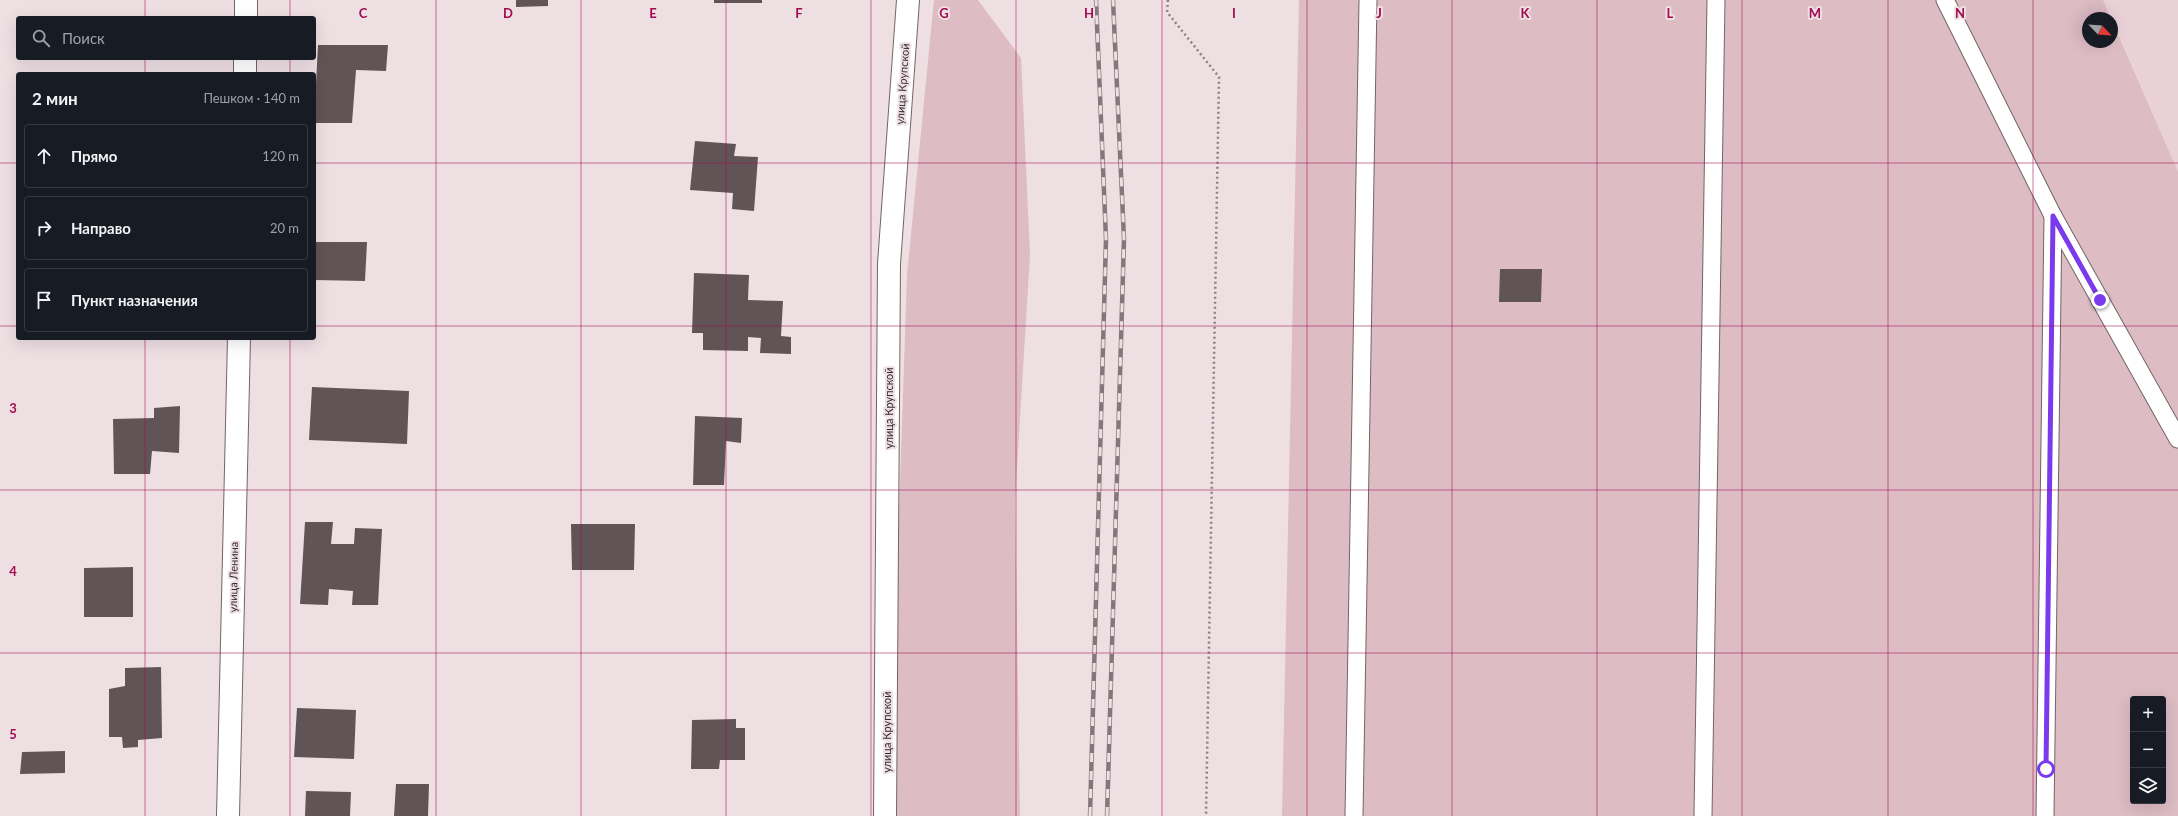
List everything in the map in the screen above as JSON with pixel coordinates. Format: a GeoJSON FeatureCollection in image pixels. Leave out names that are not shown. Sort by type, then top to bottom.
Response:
{"type":"FeatureCollection","features":[{"type":"Feature","properties":{"kind":"street"},"geometry":{"type":"LineString","coordinates":[[246,0],[246,16]]}},
{"type":"Feature","properties":{"kind":"street","name":"улица Крупской"},"geometry":{"type":"LineString","coordinates":[[885,816],[889,264],[908,0]]}},
{"type":"Feature","properties":{"kind":"street"},"geometry":{"type":"LineString","coordinates":[[244,72],[245,60]]}},
{"type":"Feature","properties":{"kind":"street","name":"улица Ленина"},"geometry":{"type":"LineString","coordinates":[[228,816],[238,340]]}},
{"type":"Feature","properties":{"kind":"lane"},"geometry":{"type":"LineString","coordinates":[[1354,816],[1368,0]]}},
{"type":"Feature","properties":{"kind":"lane"},"geometry":{"type":"LineString","coordinates":[[1703,816],[1716,0]]}},
{"type":"Feature","properties":{"kind":"lane"},"geometry":{"type":"LineString","coordinates":[[1945,0],[2053,216],[2178,438]]}},
{"type":"Feature","properties":{"kind":"lane"},"geometry":{"type":"LineString","coordinates":[[2045,816],[2053,216]]}},
{"type":"Feature","properties":{"kind":"path"},"geometry":{"type":"LineString","coordinates":[[1168,0],[1167,12],[1219,77],[1206,816]]}},
{"type":"Feature","properties":{"kind":"shaded area"},"geometry":{"type":"Polygon","coordinates":[[[934,0],[978,0],[1021,58],[1030,255],[1015,500],[1020,816],[889,816],[907,275],[934,0]]]}},
{"type":"Feature","properties":{"kind":"shaded area"},"geometry":{"type":"Polygon","coordinates":[[[1299,0],[2103,0],[2108,12],[2082,12],[2082,48],[2118,48],[2118,34],[2178,172],[2178,816],[1282,816],[1299,0]]]}},
{"type":"Feature","properties":{"kind":"shaded area"},"geometry":{"type":"Polygon","coordinates":[[[2103,0],[2178,0],[2178,172],[2118,32],[2118,12],[2109,12],[2103,0]]]}},
{"type":"Feature","properties":{"kind":"building"},"geometry":{"type":"Polygon","coordinates":[[[516,0],[548,0],[548,6],[516,7],[516,0]]]}},
{"type":"Feature","properties":{"kind":"building"},"geometry":{"type":"Polygon","coordinates":[[[714,0],[762,0],[762,3],[714,3],[714,0]]]}},
{"type":"Feature","properties":{"kind":"building"},"geometry":{"type":"Polygon","coordinates":[[[318,45],[388,45],[386,71],[356,70],[352,123],[316,123],[318,45]]]}},
{"type":"Feature","properties":{"kind":"building"},"geometry":{"type":"Polygon","coordinates":[[[695,141],[736,144],[734,156],[758,157],[754,211],[732,209],[733,193],[690,190],[695,141]]]}},
{"type":"Feature","properties":{"kind":"building"},"geometry":{"type":"Polygon","coordinates":[[[316,242],[367,242],[365,281],[316,280],[316,242]]]}},
{"type":"Feature","properties":{"kind":"building"},"geometry":{"type":"Polygon","coordinates":[[[1500,269],[1542,269],[1541,302],[1499,302],[1500,269]]]}},
{"type":"Feature","properties":{"kind":"building"},"geometry":{"type":"Polygon","coordinates":[[[694,273],[749,275],[748,300],[783,301],[781,336],[791,337],[791,354],[760,353],[761,338],[748,337],[748,351],[703,350],[703,333],[692,333],[694,273]]]}},
{"type":"Feature","properties":{"kind":"building"},"geometry":{"type":"Polygon","coordinates":[[[312,387],[409,391],[407,444],[309,440],[312,387]]]}},
{"type":"Feature","properties":{"kind":"building"},"geometry":{"type":"Polygon","coordinates":[[[180,406],[179,453],[152,451],[150,474],[114,474],[113,419],[154,418],[154,408],[180,406]]]}},
{"type":"Feature","properties":{"kind":"building"},"geometry":{"type":"Polygon","coordinates":[[[695,416],[742,418],[741,443],[726,441],[724,485],[693,485],[695,416]]]}},
{"type":"Feature","properties":{"kind":"building"},"geometry":{"type":"Polygon","coordinates":[[[305,522],[333,522],[331,544],[354,544],[355,528],[382,529],[378,605],[352,605],[353,591],[329,589],[328,605],[300,604],[305,522]]]}},
{"type":"Feature","properties":{"kind":"building"},"geometry":{"type":"Polygon","coordinates":[[[571,524],[635,524],[634,570],[572,570],[571,524]]]}},
{"type":"Feature","properties":{"kind":"building"},"geometry":{"type":"Polygon","coordinates":[[[133,567],[133,617],[84,617],[84,568],[133,567]]]}},
{"type":"Feature","properties":{"kind":"building"},"geometry":{"type":"Polygon","coordinates":[[[161,667],[162,738],[138,740],[138,747],[123,748],[122,737],[109,737],[109,689],[125,686],[125,668],[161,667]]]}},
{"type":"Feature","properties":{"kind":"building"},"geometry":{"type":"Polygon","coordinates":[[[297,708],[356,710],[354,759],[294,757],[297,708]]]}},
{"type":"Feature","properties":{"kind":"building"},"geometry":{"type":"Polygon","coordinates":[[[736,719],[736,728],[745,728],[745,760],[720,760],[719,769],[691,769],[692,720],[736,719]]]}},
{"type":"Feature","properties":{"kind":"building"},"geometry":{"type":"Polygon","coordinates":[[[65,751],[65,773],[20,774],[22,752],[65,751]]]}},
{"type":"Feature","properties":{"kind":"building"},"geometry":{"type":"Polygon","coordinates":[[[396,784],[429,784],[428,816],[394,816],[396,784]]]}},
{"type":"Feature","properties":{"kind":"building"},"geometry":{"type":"Polygon","coordinates":[[[306,791],[351,792],[350,816],[305,816],[306,791]]]}},
{"type":"Feature","properties":{"kind":"railway"},"geometry":{"type":"LineString","coordinates":[[1090,816],[1106,239],[1096,0]]}},
{"type":"Feature","properties":{"kind":"railway"},"geometry":{"type":"LineString","coordinates":[[1107,816],[1124,239],[1113,0]]}},
{"type":"Feature","properties":{"kind":"route"},"geometry":{"type":"LineString","coordinates":[[2046,769],[2053,216],[2100,300]]}}]}
